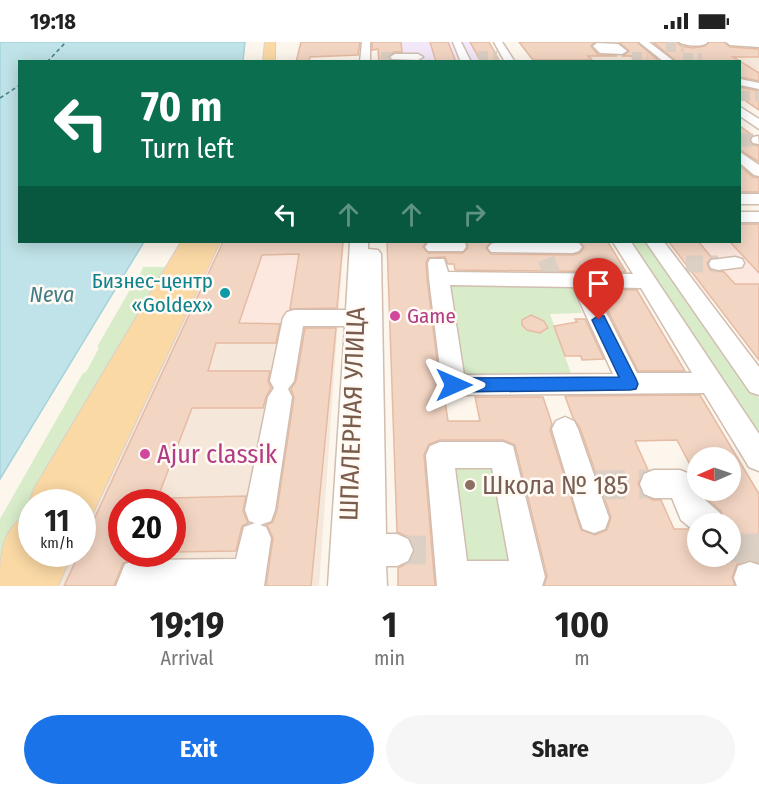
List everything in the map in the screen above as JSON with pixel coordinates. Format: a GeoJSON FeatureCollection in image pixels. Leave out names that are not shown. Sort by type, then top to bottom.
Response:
{"type":"FeatureCollection","features":[{"type":"Feature","properties":{"kind":"main road"},"geometry":{"type":"LineString","coordinates":[[269,60],[270,42]]}},
{"type":"Feature","properties":{"kind":"main road"},"geometry":{"type":"LineString","coordinates":[[279,42],[279,60]]}},
{"type":"Feature","properties":{"kind":"main road"},"geometry":{"type":"LineString","coordinates":[[54,489],[189,243]]}},
{"type":"Feature","properties":{"kind":"main road"},"geometry":{"type":"LineString","coordinates":[[86,489],[208,243]]}},
{"type":"Feature","properties":{"kind":"main road"},"geometry":{"type":"LineString","coordinates":[[1,586],[18,556]]}},
{"type":"Feature","properties":{"kind":"main road"},"geometry":{"type":"LineString","coordinates":[[37,586],[46,567]]}},
{"type":"Feature","properties":{"kind":"street"},"geometry":{"type":"LineString","coordinates":[[366,42],[370,59]]}},
{"type":"Feature","properties":{"kind":"street"},"geometry":{"type":"LineString","coordinates":[[370,59],[373,42]]}},
{"type":"Feature","properties":{"kind":"street"},"geometry":{"type":"LineString","coordinates":[[457,42],[465,59],[478,56]]}},
{"type":"Feature","properties":{"kind":"street"},"geometry":{"type":"LineString","coordinates":[[498,42],[504,58]]}},
{"type":"Feature","properties":{"kind":"street"},"geometry":{"type":"LineString","coordinates":[[683,42],[703,43]]}},
{"type":"Feature","properties":{"kind":"street"},"geometry":{"type":"LineString","coordinates":[[730,42],[759,44]]}},
{"type":"Feature","properties":{"kind":"street"},"geometry":{"type":"LineString","coordinates":[[644,48],[669,56]]}},
{"type":"Feature","properties":{"kind":"street"},"geometry":{"type":"LineString","coordinates":[[395,57],[418,56]]}},
{"type":"Feature","properties":{"kind":"street"},"geometry":{"type":"LineString","coordinates":[[351,58],[370,59]]}},
{"type":"Feature","properties":{"kind":"street"},"geometry":{"type":"LineString","coordinates":[[741,82],[759,86]]}},
{"type":"Feature","properties":{"kind":"street"},"geometry":{"type":"LineString","coordinates":[[746,117],[759,133]]}},
{"type":"Feature","properties":{"kind":"street"},"geometry":{"type":"LineString","coordinates":[[741,157],[757,169]]}},
{"type":"Feature","properties":{"kind":"street"},"geometry":{"type":"LineString","coordinates":[[741,199],[759,199]]}},
{"type":"Feature","properties":{"kind":"street"},"geometry":{"type":"LineString","coordinates":[[741,217],[759,217]]}},
{"type":"Feature","properties":{"kind":"street","name":"ШПАЛЕРНАЯ УЛИЦА"},"geometry":{"type":"LineString","coordinates":[[345,586],[372,324],[359,243]]}},
{"type":"Feature","properties":{"kind":"street","name":"ШПАЛЕРНАЯ УЛИЦА"},"geometry":{"type":"LineString","coordinates":[[370,586],[384,550],[372,324],[372,243]]}},
{"type":"Feature","properties":{"kind":"street"},"geometry":{"type":"LineString","coordinates":[[437,263],[457,247],[456,243]]}},
{"type":"Feature","properties":{"kind":"street"},"geometry":{"type":"LineString","coordinates":[[623,243],[711,383],[755,445]]}},
{"type":"Feature","properties":{"kind":"street"},"geometry":{"type":"LineString","coordinates":[[656,243],[679,264],[755,373]]}},
{"type":"Feature","properties":{"kind":"street"},"geometry":{"type":"LineString","coordinates":[[497,248],[548,259],[580,281],[630,384]]}},
{"type":"Feature","properties":{"kind":"street"},"geometry":{"type":"LineString","coordinates":[[437,263],[548,259],[573,248]]}},
{"type":"Feature","properties":{"kind":"street"},"geometry":{"type":"LineString","coordinates":[[437,263],[454,385],[711,383]]}},
{"type":"Feature","properties":{"kind":"street"},"geometry":{"type":"LineString","coordinates":[[580,281],[647,281]]}},
{"type":"Feature","properties":{"kind":"street"},"geometry":{"type":"LineString","coordinates":[[134,586],[137,576],[248,581],[294,318],[372,324]]}},
{"type":"Feature","properties":{"kind":"street"},"geometry":{"type":"LineString","coordinates":[[565,429],[590,485],[594,518]]}},
{"type":"Feature","properties":{"kind":"street"},"geometry":{"type":"LineString","coordinates":[[654,484],[680,484],[696,513]]}},
{"type":"Feature","properties":{"kind":"shaded area"},"geometry":{"type":"Polygon","coordinates":[[[380,42],[489,42],[499,60],[379,60],[380,42]]]}},
{"type":"Feature","properties":{"kind":"shaded area"},"geometry":{"type":"Polygon","coordinates":[[[519,42],[628,42],[653,60],[532,60],[519,42]]]}},
{"type":"Feature","properties":{"kind":"shaded area"},"geometry":{"type":"Polygon","coordinates":[[[658,42],[759,42],[759,110],[741,98],[741,60],[732,60],[658,42]]]}},
{"type":"Feature","properties":{"kind":"shaded area"},"geometry":{"type":"Polygon","coordinates":[[[741,234],[759,253],[759,299],[710,300],[668,243],[741,243],[741,234]]]}},
{"type":"Feature","properties":{"kind":"shaded area","name":"Бизнес-центр «Goldex»"},"geometry":{"type":"Polygon","coordinates":[[[222,243],[344,243],[338,321],[182,323],[222,243]]]}},
{"type":"Feature","properties":{"kind":"shaded area"},"geometry":{"type":"Polygon","coordinates":[[[338,321],[319,586],[57,586],[66,567],[96,567],[96,505],[182,323],[338,321]]]}},
{"type":"Feature","properties":{"kind":"green space"},"geometry":{"type":"Polygon","coordinates":[[[630,243],[649,243],[759,398],[759,441],[630,243]]]}},
{"type":"Feature","properties":{"kind":"green space"},"geometry":{"type":"Polygon","coordinates":[[[143,267],[168,267],[41,489],[18,489],[18,530],[0,562],[0,519],[83,373],[86,372],[99,348],[97,347],[135,281],[138,281],[143,267]]]}},
{"type":"Feature","properties":{"kind":"green space"},"geometry":{"type":"Polygon","coordinates":[[[449,284],[571,287],[582,313],[550,314],[573,379],[462,379],[449,284]]]}},
{"type":"Feature","properties":{"kind":"green space"},"geometry":{"type":"Polygon","coordinates":[[[494,465],[513,562],[465,563],[453,466],[494,465]]]}},
{"type":"Feature","properties":{"kind":"water","name":"Neva"},"geometry":{"type":"Polygon","coordinates":[[[0,42],[245,42],[243,60],[18,60],[18,243],[143,243],[0,479],[0,42]]]}},
{"type":"Feature","properties":{"kind":"building"},"geometry":{"type":"Polygon","coordinates":[[[301,42],[360,42],[358,55],[310,57],[309,60],[296,60],[301,42]]]}},
{"type":"Feature","properties":{"kind":"building"},"geometry":{"type":"Polygon","coordinates":[[[372,42],[401,42],[402,52],[394,52],[388,57],[390,60],[379,60],[378,49],[372,50],[372,42]]]}},
{"type":"Feature","properties":{"kind":"building"},"geometry":{"type":"Polygon","coordinates":[[[430,42],[448,42],[455,60],[435,60],[430,42]]]}},
{"type":"Feature","properties":{"kind":"building"},"geometry":{"type":"Polygon","coordinates":[[[470,42],[489,42],[499,60],[480,60],[470,42]]]}},
{"type":"Feature","properties":{"kind":"building"},"geometry":{"type":"Polygon","coordinates":[[[519,42],[595,42],[591,46],[598,55],[617,56],[588,56],[592,60],[533,60],[519,42]]]}},
{"type":"Feature","properties":{"kind":"building"},"geometry":{"type":"Polygon","coordinates":[[[619,42],[637,42],[658,60],[636,60],[631,56],[623,56],[629,51],[619,42]]]}},
{"type":"Feature","properties":{"kind":"building"},"geometry":{"type":"Polygon","coordinates":[[[653,42],[677,42],[681,46],[693,48],[705,46],[709,42],[724,42],[730,47],[759,49],[759,57],[733,57],[738,60],[675,60],[653,42]]]}},
{"type":"Feature","properties":{"kind":"building"},"geometry":{"type":"Polygon","coordinates":[[[741,62],[759,73],[759,81],[741,77],[741,62]]]}},
{"type":"Feature","properties":{"kind":"building"},"geometry":{"type":"Polygon","coordinates":[[[741,87],[759,91],[759,110],[741,98],[741,87]]]}},
{"type":"Feature","properties":{"kind":"building"},"geometry":{"type":"Polygon","coordinates":[[[741,127],[752,135],[749,139],[751,144],[759,146],[759,162],[741,151],[741,127]]]}},
{"type":"Feature","properties":{"kind":"building"},"geometry":{"type":"Polygon","coordinates":[[[741,167],[753,177],[759,178],[759,192],[741,192],[741,167]]]}},
{"type":"Feature","properties":{"kind":"building"},"geometry":{"type":"Polygon","coordinates":[[[741,224],[759,224],[759,273],[731,243],[741,243],[741,224]]]}},
{"type":"Feature","properties":{"kind":"building"},"geometry":{"type":"Polygon","coordinates":[[[223,243],[343,243],[337,308],[290,309],[299,254],[262,255],[239,323],[280,324],[276,343],[216,343],[208,371],[270,371],[268,381],[271,388],[263,408],[192,408],[161,489],[108,489],[223,243]]]}},
{"type":"Feature","properties":{"kind":"building"},"geometry":{"type":"Polygon","coordinates":[[[387,243],[425,243],[423,247],[428,253],[463,253],[468,248],[467,243],[490,243],[486,248],[491,254],[573,255],[580,253],[584,248],[582,243],[609,243],[626,272],[455,270],[454,264],[448,264],[445,257],[428,258],[427,278],[440,385],[444,394],[448,421],[480,421],[475,397],[543,397],[552,424],[550,430],[581,530],[595,535],[607,530],[611,517],[580,428],[573,418],[565,396],[700,395],[731,447],[687,447],[687,459],[677,440],[635,441],[648,470],[642,473],[638,483],[642,495],[653,500],[661,500],[674,529],[687,529],[687,567],[736,567],[732,577],[735,586],[544,586],[547,576],[515,445],[503,440],[440,440],[429,444],[424,455],[435,586],[398,586],[398,568],[410,562],[415,549],[409,537],[397,532],[387,243]]]}},
{"type":"Feature","properties":{"kind":"building"},"geometry":{"type":"Polygon","coordinates":[[[670,243],[700,243],[712,258],[707,263],[710,270],[724,272],[735,284],[759,284],[759,360],[670,243]]]}},
{"type":"Feature","properties":{"kind":"building"},"geometry":{"type":"Polygon","coordinates":[[[597,289],[637,290],[685,371],[638,371],[597,289]]]}},
{"type":"Feature","properties":{"kind":"building"},"geometry":{"type":"Polygon","coordinates":[[[531,315],[544,321],[548,328],[540,333],[527,330],[522,325],[522,320],[531,315]]]}},
{"type":"Feature","properties":{"kind":"building"},"geometry":{"type":"Polygon","coordinates":[[[575,319],[585,319],[604,359],[582,360],[581,356],[565,356],[554,326],[577,322],[575,319]]]}},
{"type":"Feature","properties":{"kind":"building"},"geometry":{"type":"Polygon","coordinates":[[[305,328],[336,328],[311,586],[266,586],[273,538],[267,525],[273,522],[277,510],[294,397],[291,389],[296,381],[305,328]]]}},
{"type":"Feature","properties":{"kind":"building"},"geometry":{"type":"Polygon","coordinates":[[[741,464],[759,494],[759,563],[749,560],[741,563],[741,513],[722,513],[709,501],[741,501],[741,464]]]}},
{"type":"Feature","properties":{"kind":"building"},"geometry":{"type":"Polygon","coordinates":[[[108,489],[108,567],[121,567],[114,586],[64,586],[73,567],[96,567],[96,515],[108,489]]]}},
{"type":"Feature","properties":{"kind":"building"},"geometry":{"type":"Polygon","coordinates":[[[246,496],[243,511],[248,523],[242,526],[236,551],[186,552],[186,498],[246,496]]]}},
{"type":"Feature","properties":{"kind":"ferry route"},"geometry":{"type":"LineString","coordinates":[[49,60],[66,42]]}},
{"type":"Feature","properties":{"kind":"ferry route"},"geometry":{"type":"LineString","coordinates":[[0,98],[18,86]]}},
{"type":"Feature","properties":{"kind":"tunnel"},"geometry":{"type":"LineString","coordinates":[[666,47],[684,47]]}},
{"type":"Feature","properties":{"kind":"tunnel"},"geometry":{"type":"LineString","coordinates":[[478,56],[497,56]]}},
{"type":"Feature","properties":{"kind":"tunnel"},"geometry":{"type":"LineString","coordinates":[[381,57],[395,57]]}},
{"type":"Feature","properties":{"kind":"tunnel"},"geometry":{"type":"LineString","coordinates":[[632,57],[648,57]]}},
{"type":"Feature","properties":{"kind":"tunnel"},"geometry":{"type":"LineString","coordinates":[[683,58],[702,58]]}},
{"type":"Feature","properties":{"kind":"tunnel"},"geometry":{"type":"LineString","coordinates":[[741,96],[759,96]]}},
{"type":"Feature","properties":{"kind":"tunnel"},"geometry":{"type":"LineString","coordinates":[[741,140],[758,140]]}},
{"type":"Feature","properties":{"kind":"tunnel"},"geometry":{"type":"LineString","coordinates":[[546,259],[552,274]]}},
{"type":"Feature","properties":{"kind":"tunnel"},"geometry":{"type":"LineString","coordinates":[[686,264],[718,264]]}},
{"type":"Feature","properties":{"kind":"tunnel"},"geometry":{"type":"LineString","coordinates":[[596,485],[654,484]]}},
{"type":"Feature","properties":{"kind":"tunnel"},"geometry":{"type":"LineString","coordinates":[[741,548],[759,548]]}},
{"type":"Feature","properties":{"kind":"tunnel"},"geometry":{"type":"LineString","coordinates":[[397,550],[437,550]]}},
{"type":"Feature","properties":{"kind":"place","name":"Бизнес-центр «Goldex»"},"geometry":{"type":"Point","coordinates":[225,293]}},
{"type":"Feature","properties":{"kind":"place","name":"Game"},"geometry":{"type":"Point","coordinates":[395,316]}},
{"type":"Feature","properties":{"kind":"place","name":"Ajur classik"},"geometry":{"type":"Point","coordinates":[145,454]}},
{"type":"Feature","properties":{"kind":"place","name":"Школа № 185"},"geometry":{"type":"Point","coordinates":[470,485]}},
{"type":"Feature","properties":{"kind":"route"},"geometry":{"type":"LineString","coordinates":[[454,385],[630,384],[599,320]]}}]}
